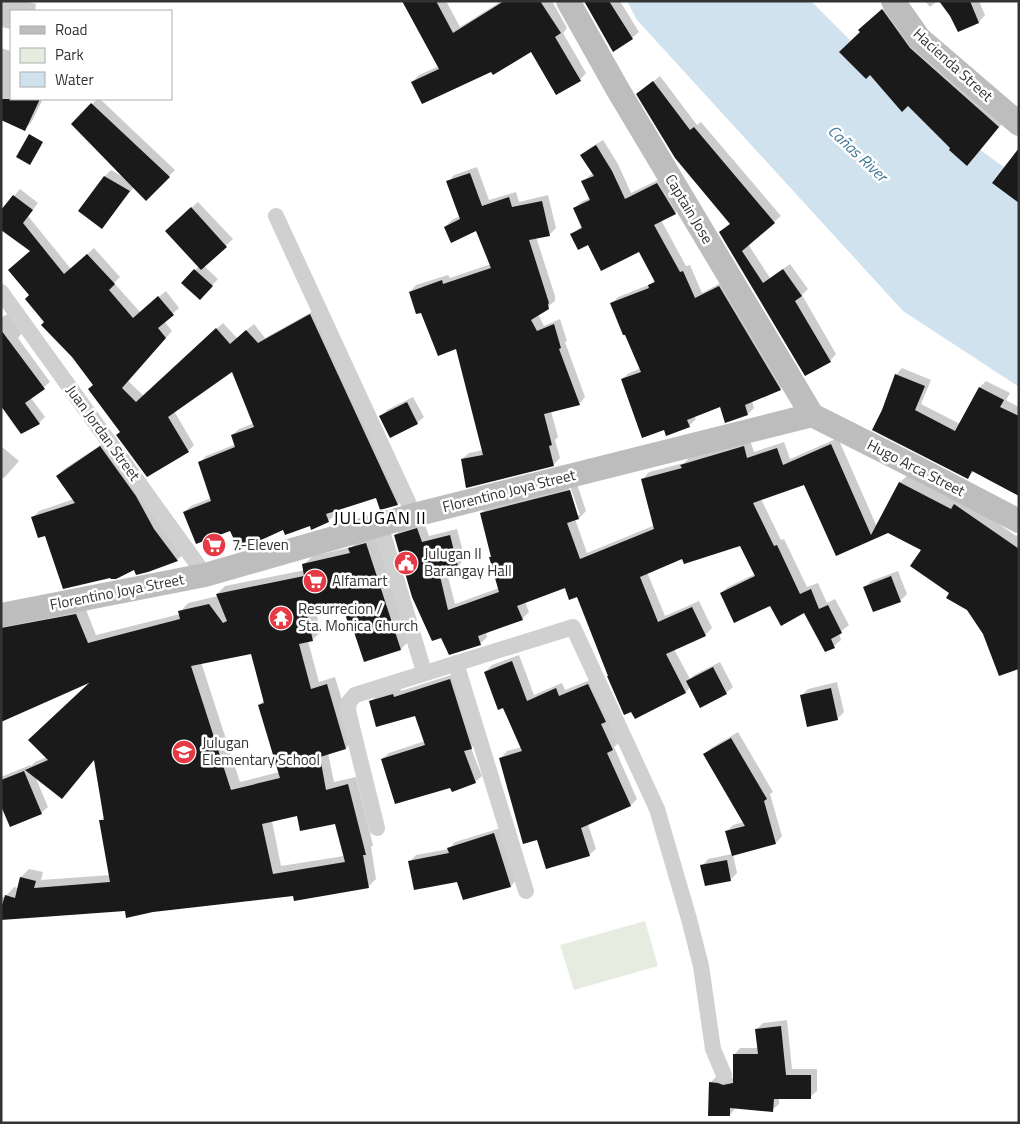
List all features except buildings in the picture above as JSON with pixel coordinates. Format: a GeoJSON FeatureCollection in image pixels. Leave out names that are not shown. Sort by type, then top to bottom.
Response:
{"type":"FeatureCollection","features":[{"type":"Feature","properties":{"kind":"street","name":"Captain Jose"},"geometry":{"type":"LineString","coordinates":[[568,1],[618,90],[812,415]]}},
{"type":"Feature","properties":{"kind":"street","name":"Hacienda Street"},"geometry":{"type":"LineString","coordinates":[[893,1],[919,38],[1019,124]]}},
{"type":"Feature","properties":{"kind":"street"},"geometry":{"type":"LineString","coordinates":[[276,216],[414,515]]}},
{"type":"Feature","properties":{"kind":"street","name":"Juan Jordan Street"},"geometry":{"type":"LineString","coordinates":[[1,292],[205,575]]}},
{"type":"Feature","properties":{"kind":"street","name":"Florentino Joya Street"},"geometry":{"type":"LineString","coordinates":[[1,615],[205,575],[414,515],[812,415]]}},
{"type":"Feature","properties":{"kind":"street","name":"Hugo Arca Street"},"geometry":{"type":"LineString","coordinates":[[812,415],[1019,521]]}},
{"type":"Feature","properties":{"kind":"street"},"geometry":{"type":"LineString","coordinates":[[380,524],[424,672]]}},
{"type":"Feature","properties":{"kind":"street"},"geometry":{"type":"LineString","coordinates":[[377,828],[348,711],[349,702],[355,695],[573,627],[657,809],[689,920],[700,966],[713,1049],[724,1076]]}},
{"type":"Feature","properties":{"kind":"street"},"geometry":{"type":"LineString","coordinates":[[456,663],[526,891]]}},
{"type":"Feature","properties":{"kind":"green space"},"geometry":{"type":"Polygon","coordinates":[[[645,921],[658,966],[574,990],[560,945],[645,921]]]}},
{"type":"Feature","properties":{"kind":"water","name":"Cañas River"},"geometry":{"type":"Polygon","coordinates":[[[627,1],[811,1],[906,96],[1019,178],[1019,387],[903,311],[637,20],[627,1]]]}},
{"type":"Feature","properties":{"kind":"place","name":"7-Eleven"},"geometry":{"type":"Point","coordinates":[214,545]}},
{"type":"Feature","properties":{"kind":"place","name":"Julugan II Barangay Hall"},"geometry":{"type":"Point","coordinates":[406,563]}},
{"type":"Feature","properties":{"kind":"place","name":"Alfamart"},"geometry":{"type":"Point","coordinates":[315,581]}},
{"type":"Feature","properties":{"kind":"place","name":"Resurrecion / Sta. Monica Church"},"geometry":{"type":"Point","coordinates":[281,618]}},
{"type":"Feature","properties":{"kind":"place","name":"Julugan Elementary School"},"geometry":{"type":"Point","coordinates":[184,752]}},
{"type":"Feature","properties":{"kind":"district","name":"JULUGAN II"},"geometry":{"type":"Point","coordinates":[380,518]}}]}
